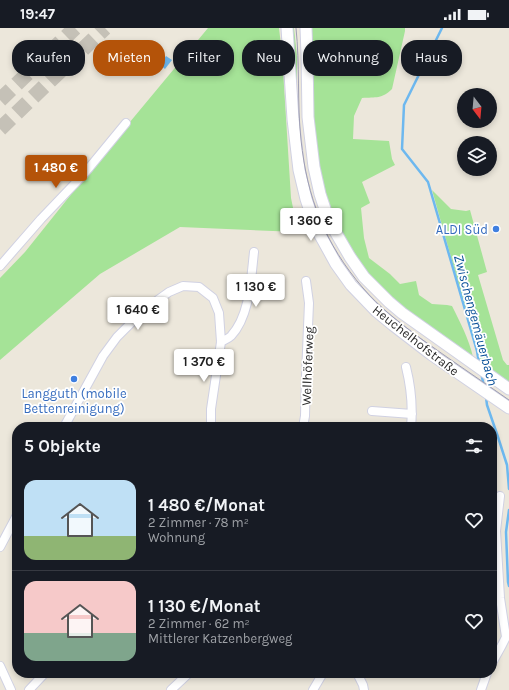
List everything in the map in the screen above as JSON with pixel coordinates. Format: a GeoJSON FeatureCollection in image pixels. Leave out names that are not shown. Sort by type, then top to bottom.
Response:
{"type":"FeatureCollection","features":[{"type":"Feature","properties":{"kind":"main road","name":"Heuchelhofstraße"},"geometry":{"type":"LineString","coordinates":[[287,28],[293,119],[299,170],[306,199],[315,226],[336,264],[351,285],[376,311],[432,355],[505,405]]}},
{"type":"Feature","properties":{"kind":"main road","name":"Heuchelhofstraße"},"geometry":{"type":"LineString","coordinates":[[306,28],[308,117],[314,167],[320,194],[329,221],[350,257],[364,277],[389,302],[505,387]]}},
{"type":"Feature","properties":{"kind":"street"},"geometry":{"type":"LineString","coordinates":[[0,266],[41,219],[84,174],[126,123]]}},
{"type":"Feature","properties":{"kind":"street"},"geometry":{"type":"LineString","coordinates":[[220,342],[230,337],[238,328],[242,318],[247,302],[254,252]]}},
{"type":"Feature","properties":{"kind":"street","name":"Wellhöferweg"},"geometry":{"type":"LineString","coordinates":[[304,422],[309,303],[306,281]]}},
{"type":"Feature","properties":{"kind":"street"},"geometry":{"type":"LineString","coordinates":[[67,422],[103,356],[117,337],[155,302],[169,292],[183,286],[199,287],[213,298],[219,313],[220,342],[212,403],[211,422]]}},
{"type":"Feature","properties":{"kind":"street"},"geometry":{"type":"LineString","coordinates":[[406,367],[410,384],[411,422]]}},
{"type":"Feature","properties":{"kind":"street"},"geometry":{"type":"LineString","coordinates":[[372,411],[412,414]]}},
{"type":"Feature","properties":{"kind":"street"},"geometry":{"type":"LineString","coordinates":[[497,522],[500,496]]}},
{"type":"Feature","properties":{"kind":"street"},"geometry":{"type":"LineString","coordinates":[[0,547],[12,524]]}},
{"type":"Feature","properties":{"kind":"street"},"geometry":{"type":"LineString","coordinates":[[497,548],[500,598],[506,637],[497,654]]}},
{"type":"Feature","properties":{"kind":"street"},"geometry":{"type":"LineString","coordinates":[[0,666],[11,690]]}},
{"type":"Feature","properties":{"kind":"street"},"geometry":{"type":"LineString","coordinates":[[29,690],[40,678]]}},
{"type":"Feature","properties":{"kind":"street"},"geometry":{"type":"LineString","coordinates":[[171,690],[184,678]]}},
{"type":"Feature","properties":{"kind":"street"},"geometry":{"type":"LineString","coordinates":[[313,690],[320,678]]}},
{"type":"Feature","properties":{"kind":"street"},"geometry":{"type":"LineString","coordinates":[[360,678],[364,690]]}},
{"type":"Feature","properties":{"kind":"street"},"geometry":{"type":"LineString","coordinates":[[481,690],[485,678]]}},
{"type":"Feature","properties":{"kind":"green space"},"geometry":{"type":"Polygon","coordinates":[[[208,28],[279,28],[280,40],[242,40],[242,76],[283,76],[291,198],[298,232],[180,227],[100,274],[0,360],[0,278],[25,252],[173,70],[173,76],[234,76],[234,40],[198,40],[208,28]]]}},
{"type":"Feature","properties":{"kind":"green space"},"geometry":{"type":"Polygon","coordinates":[[[291,28],[294,28],[297,57],[297,91],[295,94],[295,40],[292,40],[291,28]]]}},
{"type":"Feature","properties":{"kind":"green space"},"geometry":{"type":"Polygon","coordinates":[[[311,28],[405,28],[403,40],[401,40],[401,49],[392,89],[382,96],[362,98],[354,116],[353,139],[389,141],[392,159],[395,165],[362,182],[370,203],[361,208],[364,238],[369,258],[390,274],[400,284],[416,281],[419,295],[432,304],[452,306],[467,337],[473,357],[412,316],[370,277],[357,259],[335,219],[325,191],[319,164],[313,115],[312,76],[393,76],[393,40],[311,40],[311,28]]]}},
{"type":"Feature","properties":{"kind":"green space"},"geometry":{"type":"Polygon","coordinates":[[[432,190],[451,209],[466,211],[470,210],[487,272],[478,275],[503,360],[507,365],[509,365],[509,383],[481,363],[432,190]]]}},
{"type":"Feature","properties":{"kind":"water"},"geometry":{"type":"Polygon","coordinates":[[[166,56],[172,60],[165,69],[166,56]]]}},
{"type":"Feature","properties":{"kind":"waterway","name":"Zwischengemäuerbach"},"geometry":{"type":"LineString","coordinates":[[442,28],[404,105],[402,149],[428,182],[477,351],[479,363]]}},
{"type":"Feature","properties":{"kind":"waterway","name":"Zwischengemäuerbach"},"geometry":{"type":"LineString","coordinates":[[481,373],[484,386]]}},
{"type":"Feature","properties":{"kind":"waterway","name":"Zwischengemäuerbach"},"geometry":{"type":"LineString","coordinates":[[486,397],[493,422]]}},
{"type":"Feature","properties":{"kind":"waterway","name":"Zwischengemäuerbach"},"geometry":{"type":"LineString","coordinates":[[497,434],[507,465],[509,489]]}},
{"type":"Feature","properties":{"kind":"waterway","name":"Zwischengemäuerbach"},"geometry":{"type":"LineString","coordinates":[[509,510],[506,532],[509,586]]}},
{"type":"Feature","properties":{"kind":"tunnel"},"geometry":{"type":"LineString","coordinates":[[0,100],[75,28]]}},
{"type":"Feature","properties":{"kind":"tunnel"},"geometry":{"type":"LineString","coordinates":[[0,129],[105,28]]}},
{"type":"Feature","properties":{"kind":"tram line"},"geometry":{"type":"LineString","coordinates":[[296,28],[300,126],[304,161],[313,200],[328,237],[350,271],[376,302],[420,338],[509,400]]}},
{"type":"Feature","properties":{"kind":"place","name":"ALDI Süd"},"geometry":{"type":"Point","coordinates":[496,229]}},
{"type":"Feature","properties":{"kind":"place","name":"Langguth (mobile Bettenreinigung)"},"geometry":{"type":"Point","coordinates":[74,379]}}]}
